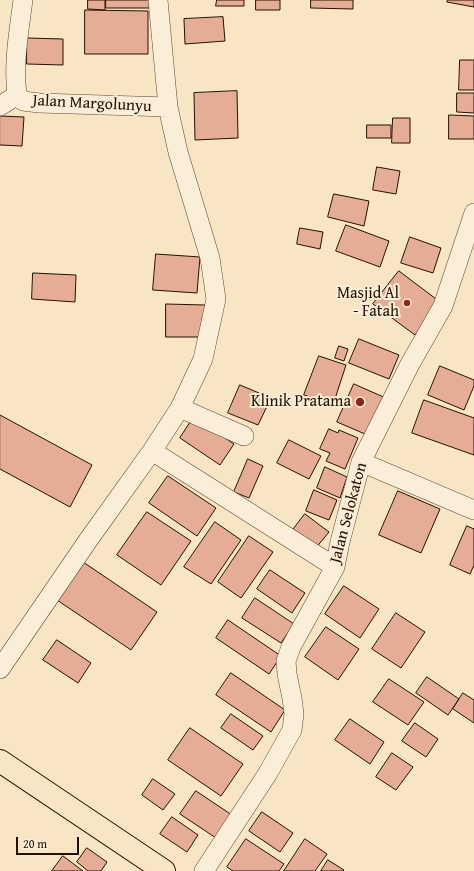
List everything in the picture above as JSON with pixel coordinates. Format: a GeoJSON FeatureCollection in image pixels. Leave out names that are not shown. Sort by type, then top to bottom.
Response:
{"type":"FeatureCollection","features":[{"type":"Feature","properties":{"kind":"main road"},"geometry":{"type":"LineString","coordinates":[[0,761],[164,871]]}},
{"type":"Feature","properties":{"kind":"street","name":"Jalan Margolunyu"},"geometry":{"type":"LineString","coordinates":[[23,0],[17,50],[16,84],[17,95],[23,101],[39,103],[168,107]]}},
{"type":"Feature","properties":{"kind":"street"},"geometry":{"type":"LineString","coordinates":[[0,669],[89,539],[152,451],[180,408],[203,358],[216,299],[210,258],[178,152],[168,107],[158,0]]}},
{"type":"Feature","properties":{"kind":"street"},"geometry":{"type":"LineString","coordinates":[[0,106],[17,95]]}},
{"type":"Feature","properties":{"kind":"street","name":"Jalan Selokaton"},"geometry":{"type":"LineString","coordinates":[[204,871],[268,772],[292,730],[294,714],[286,661],[291,647],[335,567],[361,462],[410,364],[443,306],[474,213]]}},
{"type":"Feature","properties":{"kind":"street"},"geometry":{"type":"LineString","coordinates":[[180,408],[244,436]]}},
{"type":"Feature","properties":{"kind":"street"},"geometry":{"type":"LineString","coordinates":[[152,451],[335,567]]}},
{"type":"Feature","properties":{"kind":"street"},"geometry":{"type":"LineString","coordinates":[[361,462],[474,510]]}},
{"type":"Feature","properties":{"kind":"building"},"geometry":{"type":"Polygon","coordinates":[[[88,0],[105,0],[105,10],[88,9],[88,0]]]}},
{"type":"Feature","properties":{"kind":"building"},"geometry":{"type":"Polygon","coordinates":[[[106,0],[150,0],[150,8],[106,8],[106,0]]]}},
{"type":"Feature","properties":{"kind":"building"},"geometry":{"type":"Polygon","coordinates":[[[217,0],[244,0],[244,6],[216,6],[217,0]]]}},
{"type":"Feature","properties":{"kind":"building"},"geometry":{"type":"Polygon","coordinates":[[[256,0],[280,0],[280,10],[256,10],[256,0]]]}},
{"type":"Feature","properties":{"kind":"building"},"geometry":{"type":"Polygon","coordinates":[[[311,0],[353,0],[353,9],[311,8],[311,0]]]}},
{"type":"Feature","properties":{"kind":"building"},"geometry":{"type":"Polygon","coordinates":[[[448,0],[474,0],[474,7],[447,2],[448,0]]]}},
{"type":"Feature","properties":{"kind":"building"},"geometry":{"type":"Polygon","coordinates":[[[85,10],[148,11],[148,54],[85,54],[85,10]]]}},
{"type":"Feature","properties":{"kind":"building"},"geometry":{"type":"Polygon","coordinates":[[[223,17],[225,41],[185,44],[184,19],[223,17]]]}},
{"type":"Feature","properties":{"kind":"building"},"geometry":{"type":"Polygon","coordinates":[[[27,38],[63,39],[63,65],[27,64],[27,38]]]}},
{"type":"Feature","properties":{"kind":"building"},"geometry":{"type":"Polygon","coordinates":[[[460,60],[474,60],[474,90],[459,90],[460,60]]]}},
{"type":"Feature","properties":{"kind":"building"},"geometry":{"type":"Polygon","coordinates":[[[237,91],[238,138],[195,140],[194,93],[237,91]]]}},
{"type":"Feature","properties":{"kind":"building"},"geometry":{"type":"Polygon","coordinates":[[[457,93],[474,93],[474,113],[457,112],[457,93]]]}},
{"type":"Feature","properties":{"kind":"building"},"geometry":{"type":"Polygon","coordinates":[[[449,115],[474,116],[474,139],[449,139],[449,115]]]}},
{"type":"Feature","properties":{"kind":"building"},"geometry":{"type":"Polygon","coordinates":[[[0,116],[24,117],[22,146],[0,145],[0,116]]]}},
{"type":"Feature","properties":{"kind":"building"},"geometry":{"type":"Polygon","coordinates":[[[393,118],[410,118],[410,143],[392,143],[393,118]]]}},
{"type":"Feature","properties":{"kind":"building"},"geometry":{"type":"Polygon","coordinates":[[[367,125],[391,125],[391,138],[367,138],[367,125]]]}},
{"type":"Feature","properties":{"kind":"building"},"geometry":{"type":"Polygon","coordinates":[[[377,167],[400,171],[396,194],[373,190],[377,167]]]}},
{"type":"Feature","properties":{"kind":"building"},"geometry":{"type":"Polygon","coordinates":[[[334,194],[369,201],[364,226],[328,217],[334,194]]]}},
{"type":"Feature","properties":{"kind":"building"},"geometry":{"type":"Polygon","coordinates":[[[346,225],[389,241],[380,267],[336,251],[346,225]]]}},
{"type":"Feature","properties":{"kind":"building"},"geometry":{"type":"Polygon","coordinates":[[[300,228],[323,232],[320,249],[297,244],[300,228]]]}},
{"type":"Feature","properties":{"kind":"building"},"geometry":{"type":"Polygon","coordinates":[[[410,237],[441,248],[433,273],[401,263],[410,237]]]}},
{"type":"Feature","properties":{"kind":"building"},"geometry":{"type":"Polygon","coordinates":[[[156,254],[200,257],[197,293],[153,290],[156,254]]]}},
{"type":"Feature","properties":{"kind":"building","name":"Masjid Al - Fatah"},"geometry":{"type":"Polygon","coordinates":[[[399,271],[440,302],[415,335],[373,304],[399,271]]]}},
{"type":"Feature","properties":{"kind":"building"},"geometry":{"type":"Polygon","coordinates":[[[33,273],[76,275],[75,302],[32,299],[33,273]]]}},
{"type":"Feature","properties":{"kind":"building"},"geometry":{"type":"Polygon","coordinates":[[[166,304],[205,305],[204,337],[166,337],[166,304]]]}},
{"type":"Feature","properties":{"kind":"building"},"geometry":{"type":"Polygon","coordinates":[[[359,339],[399,355],[389,379],[349,363],[359,339]]]}},
{"type":"Feature","properties":{"kind":"building"},"geometry":{"type":"Polygon","coordinates":[[[339,346],[348,349],[344,361],[335,358],[339,346]]]}},
{"type":"Feature","properties":{"kind":"building"},"geometry":{"type":"Polygon","coordinates":[[[319,356],[346,365],[333,405],[304,395],[319,356]]]}},
{"type":"Feature","properties":{"kind":"building"},"geometry":{"type":"Polygon","coordinates":[[[440,366],[474,380],[474,386],[464,410],[428,395],[440,366]]]}},
{"type":"Feature","properties":{"kind":"building"},"geometry":{"type":"Polygon","coordinates":[[[354,384],[388,399],[372,437],[337,422],[354,384]]]}},
{"type":"Feature","properties":{"kind":"building"},"geometry":{"type":"Polygon","coordinates":[[[240,385],[271,398],[258,425],[228,413],[240,385]]]}},
{"type":"Feature","properties":{"kind":"building"},"geometry":{"type":"Polygon","coordinates":[[[424,400],[474,418],[474,455],[412,433],[424,400]]]}},
{"type":"Feature","properties":{"kind":"building"},"geometry":{"type":"Polygon","coordinates":[[[0,415],[92,465],[70,507],[0,469],[0,415]]]}},
{"type":"Feature","properties":{"kind":"building"},"geometry":{"type":"Polygon","coordinates":[[[194,417],[234,444],[220,465],[180,438],[194,417]]]}},
{"type":"Feature","properties":{"kind":"building"},"geometry":{"type":"Polygon","coordinates":[[[329,429],[338,433],[339,430],[358,438],[345,469],[326,461],[330,453],[320,449],[329,429]]]}},
{"type":"Feature","properties":{"kind":"building"},"geometry":{"type":"Polygon","coordinates":[[[289,440],[321,456],[309,479],[277,463],[289,440]]]}},
{"type":"Feature","properties":{"kind":"building"},"geometry":{"type":"Polygon","coordinates":[[[248,459],[263,466],[249,498],[234,492],[248,459]]]}},
{"type":"Feature","properties":{"kind":"building"},"geometry":{"type":"Polygon","coordinates":[[[325,467],[347,477],[340,498],[317,488],[325,467]]]}},
{"type":"Feature","properties":{"kind":"building"},"geometry":{"type":"Polygon","coordinates":[[[168,476],[216,508],[197,536],[149,503],[168,476]]]}},
{"type":"Feature","properties":{"kind":"building"},"geometry":{"type":"Polygon","coordinates":[[[314,490],[337,500],[329,520],[306,511],[314,490]]]}},
{"type":"Feature","properties":{"kind":"building"},"geometry":{"type":"Polygon","coordinates":[[[398,491],[440,509],[421,553],[379,535],[398,491]]]}},
{"type":"Feature","properties":{"kind":"building"},"geometry":{"type":"Polygon","coordinates":[[[147,512],[191,541],[161,585],[117,555],[147,512]]]}},
{"type":"Feature","properties":{"kind":"building"},"geometry":{"type":"Polygon","coordinates":[[[305,514],[329,532],[315,549],[292,531],[305,514]]]}},
{"type":"Feature","properties":{"kind":"building"},"geometry":{"type":"Polygon","coordinates":[[[215,522],[241,540],[211,584],[184,567],[215,522]]]}},
{"type":"Feature","properties":{"kind":"building"},"geometry":{"type":"Polygon","coordinates":[[[467,526],[474,529],[474,565],[470,574],[450,565],[467,526]]]}},
{"type":"Feature","properties":{"kind":"building"},"geometry":{"type":"Polygon","coordinates":[[[249,536],[273,552],[241,598],[218,582],[249,536]]]}},
{"type":"Feature","properties":{"kind":"building"},"geometry":{"type":"Polygon","coordinates":[[[83,562],[157,612],[131,650],[57,600],[83,562]]]}},
{"type":"Feature","properties":{"kind":"building"},"geometry":{"type":"Polygon","coordinates":[[[270,570],[305,593],[292,613],[257,589],[270,570]]]}},
{"type":"Feature","properties":{"kind":"building"},"geometry":{"type":"Polygon","coordinates":[[[344,586],[379,609],[360,638],[325,614],[344,586]]]}},
{"type":"Feature","properties":{"kind":"building"},"geometry":{"type":"Polygon","coordinates":[[[255,598],[294,624],[281,643],[242,618],[255,598]]]}},
{"type":"Feature","properties":{"kind":"building"},"geometry":{"type":"Polygon","coordinates":[[[396,613],[425,632],[401,668],[372,649],[396,613]]]}},
{"type":"Feature","properties":{"kind":"building"},"geometry":{"type":"Polygon","coordinates":[[[228,620],[281,656],[269,674],[216,638],[228,620]]]}},
{"type":"Feature","properties":{"kind":"building"},"geometry":{"type":"Polygon","coordinates":[[[326,627],[359,649],[338,680],[305,657],[326,627]]]}},
{"type":"Feature","properties":{"kind":"building"},"geometry":{"type":"Polygon","coordinates":[[[57,640],[91,663],[78,683],[43,660],[57,640]]]}},
{"type":"Feature","properties":{"kind":"building"},"geometry":{"type":"Polygon","coordinates":[[[231,673],[285,710],[271,732],[216,695],[231,673]]]}},
{"type":"Feature","properties":{"kind":"building"},"geometry":{"type":"Polygon","coordinates":[[[427,677],[459,699],[448,715],[416,693],[427,677]]]}},
{"type":"Feature","properties":{"kind":"building"},"geometry":{"type":"Polygon","coordinates":[[[389,679],[424,702],[408,725],[373,702],[389,679]]]}},
{"type":"Feature","properties":{"kind":"building"},"geometry":{"type":"Polygon","coordinates":[[[463,693],[474,700],[474,723],[453,709],[463,693]]]}},
{"type":"Feature","properties":{"kind":"building"},"geometry":{"type":"Polygon","coordinates":[[[231,714],[263,736],[253,750],[221,728],[231,714]]]}},
{"type":"Feature","properties":{"kind":"building"},"geometry":{"type":"Polygon","coordinates":[[[350,719],[384,742],[370,764],[335,740],[350,719]]]}},
{"type":"Feature","properties":{"kind":"building"},"geometry":{"type":"Polygon","coordinates":[[[415,723],[438,739],[426,757],[402,741],[415,723]]]}},
{"type":"Feature","properties":{"kind":"building"},"geometry":{"type":"Polygon","coordinates":[[[190,728],[243,764],[221,796],[168,760],[190,728]]]}},
{"type":"Feature","properties":{"kind":"building"},"geometry":{"type":"Polygon","coordinates":[[[392,753],[413,767],[396,790],[376,777],[392,753]]]}},
{"type":"Feature","properties":{"kind":"building"},"geometry":{"type":"Polygon","coordinates":[[[153,779],[175,794],[163,810],[142,795],[153,779]]]}},
{"type":"Feature","properties":{"kind":"building"},"geometry":{"type":"Polygon","coordinates":[[[196,791],[235,817],[219,840],[180,814],[196,791]]]}},
{"type":"Feature","properties":{"kind":"building"},"geometry":{"type":"Polygon","coordinates":[[[262,812],[293,833],[280,852],[249,831],[262,812]]]}},
{"type":"Feature","properties":{"kind":"building"},"geometry":{"type":"Polygon","coordinates":[[[172,817],[198,835],[187,852],[160,834],[172,817]]]}},
{"type":"Feature","properties":{"kind":"building"},"geometry":{"type":"Polygon","coordinates":[[[246,839],[284,864],[279,871],[233,871],[227,867],[246,839]]]}},
{"type":"Feature","properties":{"kind":"building"},"geometry":{"type":"Polygon","coordinates":[[[305,839],[327,854],[315,871],[284,871],[305,839]]]}},
{"type":"Feature","properties":{"kind":"building"},"geometry":{"type":"Polygon","coordinates":[[[87,848],[107,862],[101,871],[88,871],[77,862],[87,848]]]}},
{"type":"Feature","properties":{"kind":"building"},"geometry":{"type":"Polygon","coordinates":[[[63,856],[83,871],[52,871],[63,856]]]}},
{"type":"Feature","properties":{"kind":"building"},"geometry":{"type":"Polygon","coordinates":[[[328,860],[344,870],[321,871],[328,860]]]}},
{"type":"Feature","properties":{"kind":"place","name":"Masjid Al - Fatah"},"geometry":{"type":"Point","coordinates":[407,303]}},
{"type":"Feature","properties":{"kind":"place","name":"Klinik Pratama"},"geometry":{"type":"Point","coordinates":[360,402]}}]}
